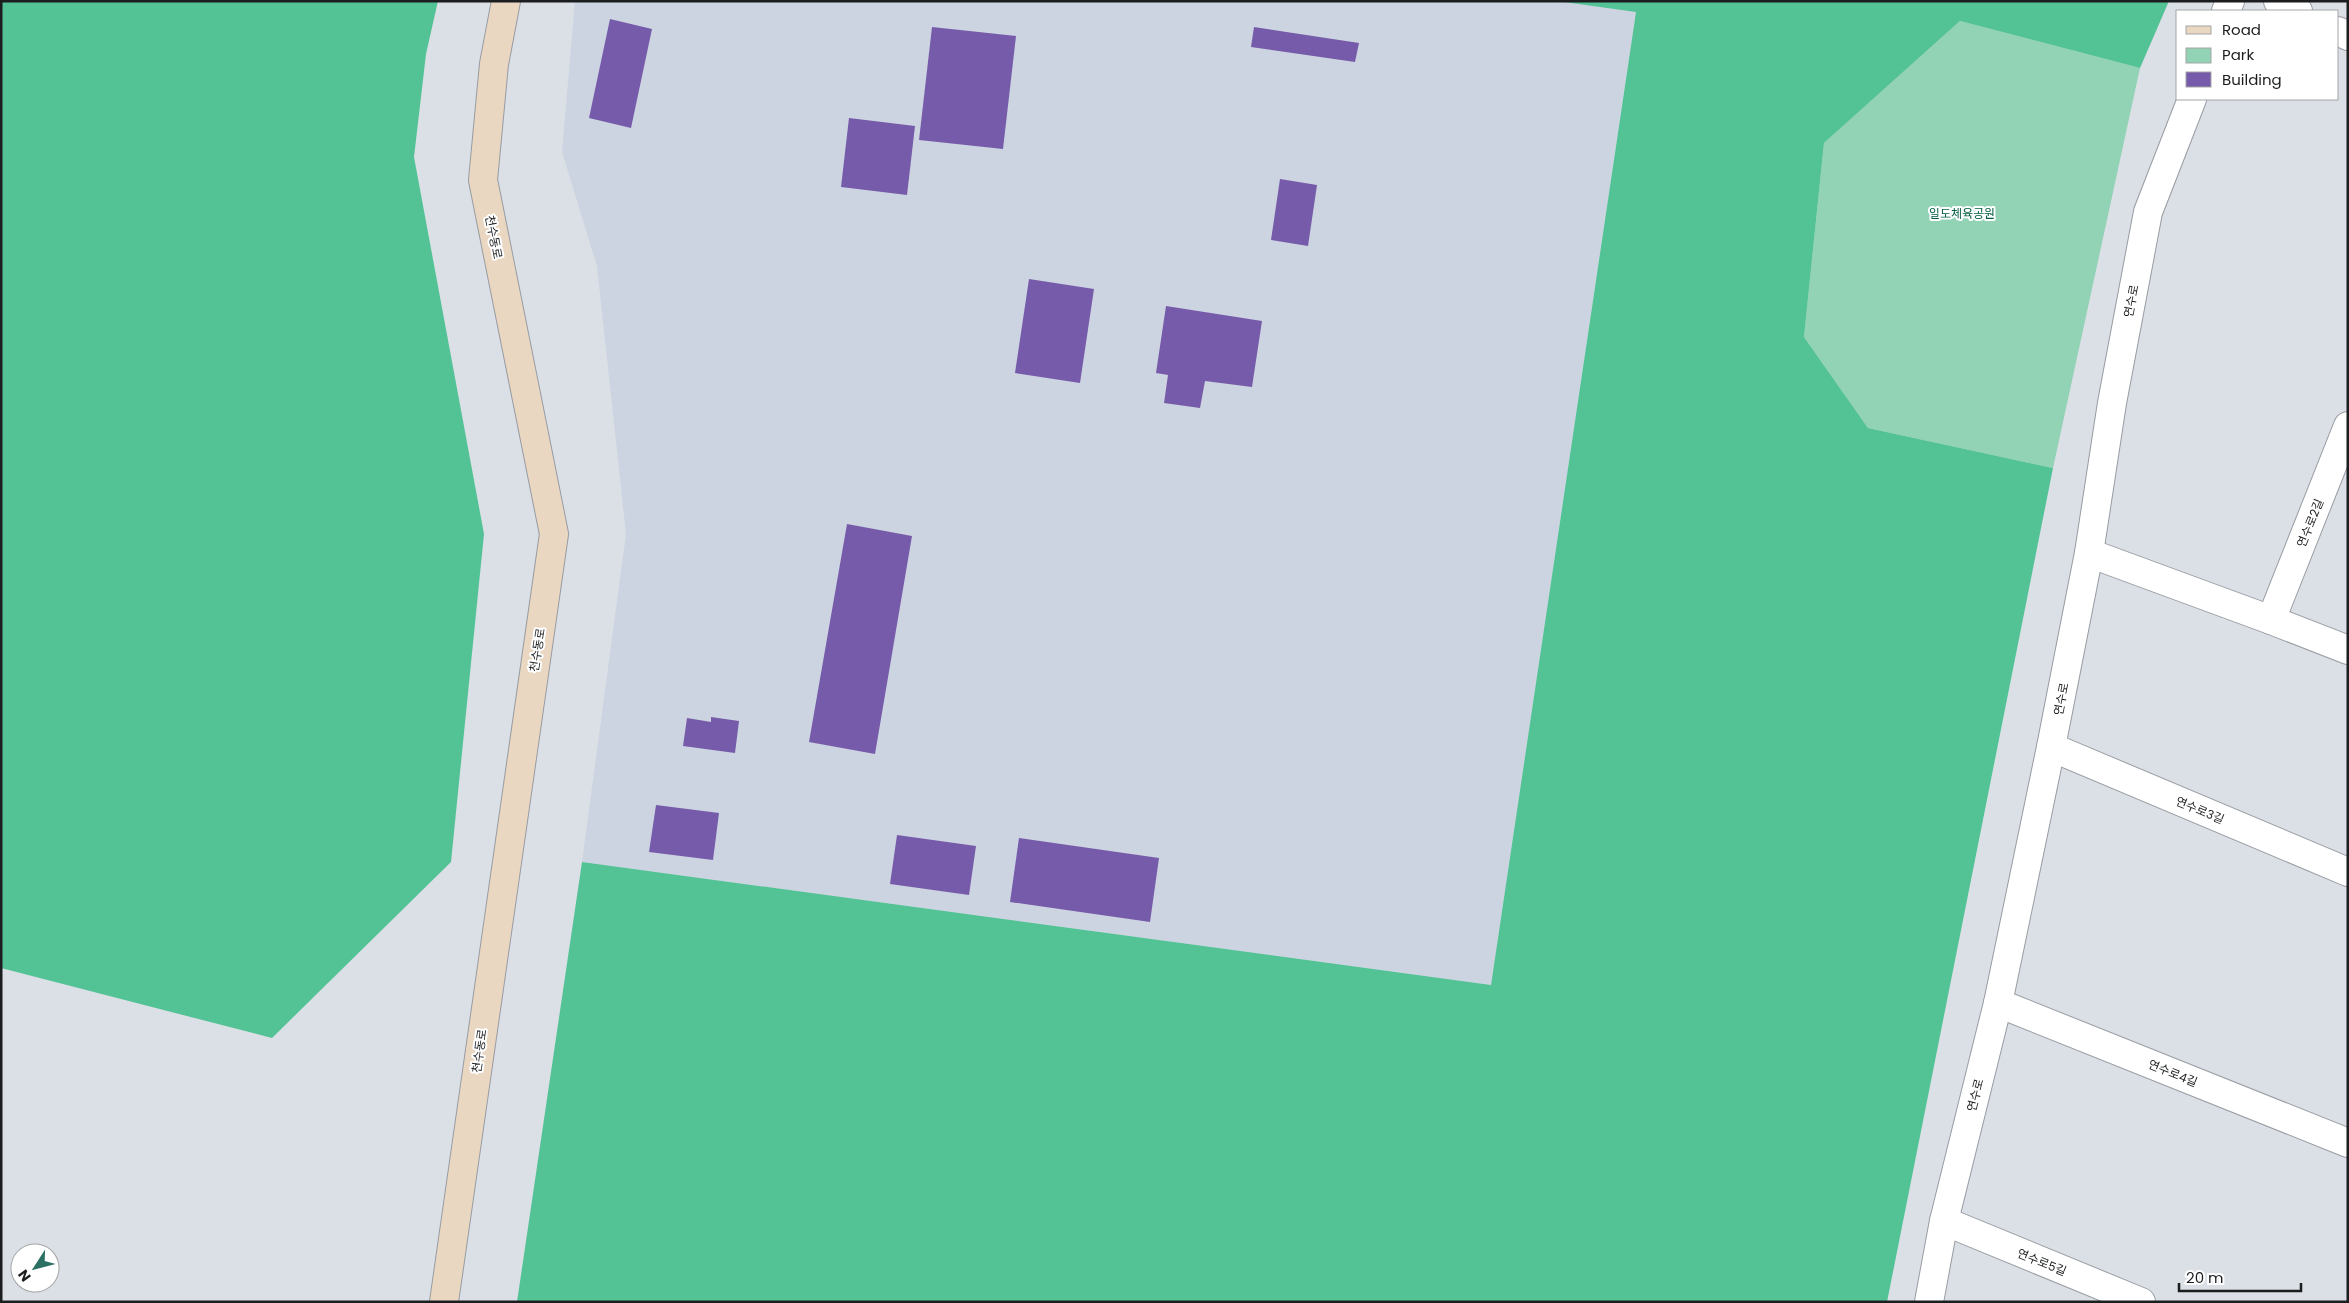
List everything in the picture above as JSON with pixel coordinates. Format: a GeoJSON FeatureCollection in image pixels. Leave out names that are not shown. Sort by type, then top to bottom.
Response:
{"type":"FeatureCollection","features":[{"type":"Feature","properties":{"kind":"main road","name":"천수동로"},"geometry":{"type":"LineString","coordinates":[[444,1302],[554,534],[483,180],[494,64],[506,1]]}},
{"type":"Feature","properties":{"kind":"street"},"geometry":{"type":"LineString","coordinates":[[2278,1],[2296,10]]}},
{"type":"Feature","properties":{"kind":"street","name":"연수로"},"geometry":{"type":"LineString","coordinates":[[1929,1302],[1944,1222],[1998,1002],[2051,747],[2089,553],[2112,403],[2148,212],[2192,100]]}},
{"type":"Feature","properties":{"kind":"street","name":"연수로2길"},"geometry":{"type":"LineString","coordinates":[[2271,620],[2348,426]]}},
{"type":"Feature","properties":{"kind":"street"},"geometry":{"type":"LineString","coordinates":[[2089,553],[2348,650]]}},
{"type":"Feature","properties":{"kind":"street","name":"연수로3길"},"geometry":{"type":"LineString","coordinates":[[2051,747],[2348,872]]}},
{"type":"Feature","properties":{"kind":"street","name":"연수로4길"},"geometry":{"type":"LineString","coordinates":[[1998,1002],[2348,1143]]}},
{"type":"Feature","properties":{"kind":"street","name":"연수로5길"},"geometry":{"type":"LineString","coordinates":[[1944,1222],[2141,1302]]}},
{"type":"Feature","properties":{"kind":"shaded area"},"geometry":{"type":"Polygon","coordinates":[[[575,1],[1557,1],[1636,11],[1491,985],[582,862],[626,534],[597,266],[562,152],[575,1]]]}},
{"type":"Feature","properties":{"kind":"green space"},"geometry":{"type":"Polygon","coordinates":[[[1,1],[438,1],[426,54],[414,157],[484,534],[451,862],[272,1038],[1,968],[1,1]]]}},
{"type":"Feature","properties":{"kind":"green space"},"geometry":{"type":"Polygon","coordinates":[[[1557,1],[2169,1],[2140,68],[1960,21],[1824,143],[1804,337],[1868,428],[2053,468],[1887,1302],[517,1302],[582,862],[1491,985],[1636,12],[1557,1]]]}},
{"type":"Feature","properties":{"kind":"green space","name":"일도체육공원"},"geometry":{"type":"Polygon","coordinates":[[[1960,21],[2140,68],[2053,468],[1868,428],[1804,337],[1824,143],[1960,21]]]}},
{"type":"Feature","properties":{"kind":"building"},"geometry":{"type":"Polygon","coordinates":[[[610,19],[652,29],[631,128],[589,118],[610,19]]]}},
{"type":"Feature","properties":{"kind":"building"},"geometry":{"type":"Polygon","coordinates":[[[932,27],[1016,36],[1003,149],[919,140],[932,27]]]}},
{"type":"Feature","properties":{"kind":"building"},"geometry":{"type":"Polygon","coordinates":[[[1254,27],[1359,43],[1355,62],[1251,47],[1254,27]]]}},
{"type":"Feature","properties":{"kind":"building"},"geometry":{"type":"Polygon","coordinates":[[[849,118],[915,126],[907,195],[841,187],[849,118]]]}},
{"type":"Feature","properties":{"kind":"building"},"geometry":{"type":"Polygon","coordinates":[[[1280,179],[1317,185],[1308,246],[1271,240],[1280,179]]]}},
{"type":"Feature","properties":{"kind":"building"},"geometry":{"type":"Polygon","coordinates":[[[1029,279],[1094,289],[1080,383],[1015,373],[1029,279]]]}},
{"type":"Feature","properties":{"kind":"building"},"geometry":{"type":"Polygon","coordinates":[[[1166,306],[1262,321],[1252,387],[1205,381],[1200,408],[1164,403],[1168,375],[1156,373],[1166,306]]]}},
{"type":"Feature","properties":{"kind":"building"},"geometry":{"type":"Polygon","coordinates":[[[847,524],[912,536],[875,754],[809,742],[847,524]]]}},
{"type":"Feature","properties":{"kind":"building"},"geometry":{"type":"Polygon","coordinates":[[[711,717],[739,721],[735,753],[683,746],[687,718],[711,722],[711,717]]]}},
{"type":"Feature","properties":{"kind":"building"},"geometry":{"type":"Polygon","coordinates":[[[656,805],[719,813],[713,860],[649,852],[656,805]]]}},
{"type":"Feature","properties":{"kind":"building"},"geometry":{"type":"Polygon","coordinates":[[[897,835],[976,846],[969,895],[890,884],[897,835]]]}},
{"type":"Feature","properties":{"kind":"building"},"geometry":{"type":"Polygon","coordinates":[[[1019,838],[1159,858],[1150,922],[1010,902],[1019,838]]]}}]}
